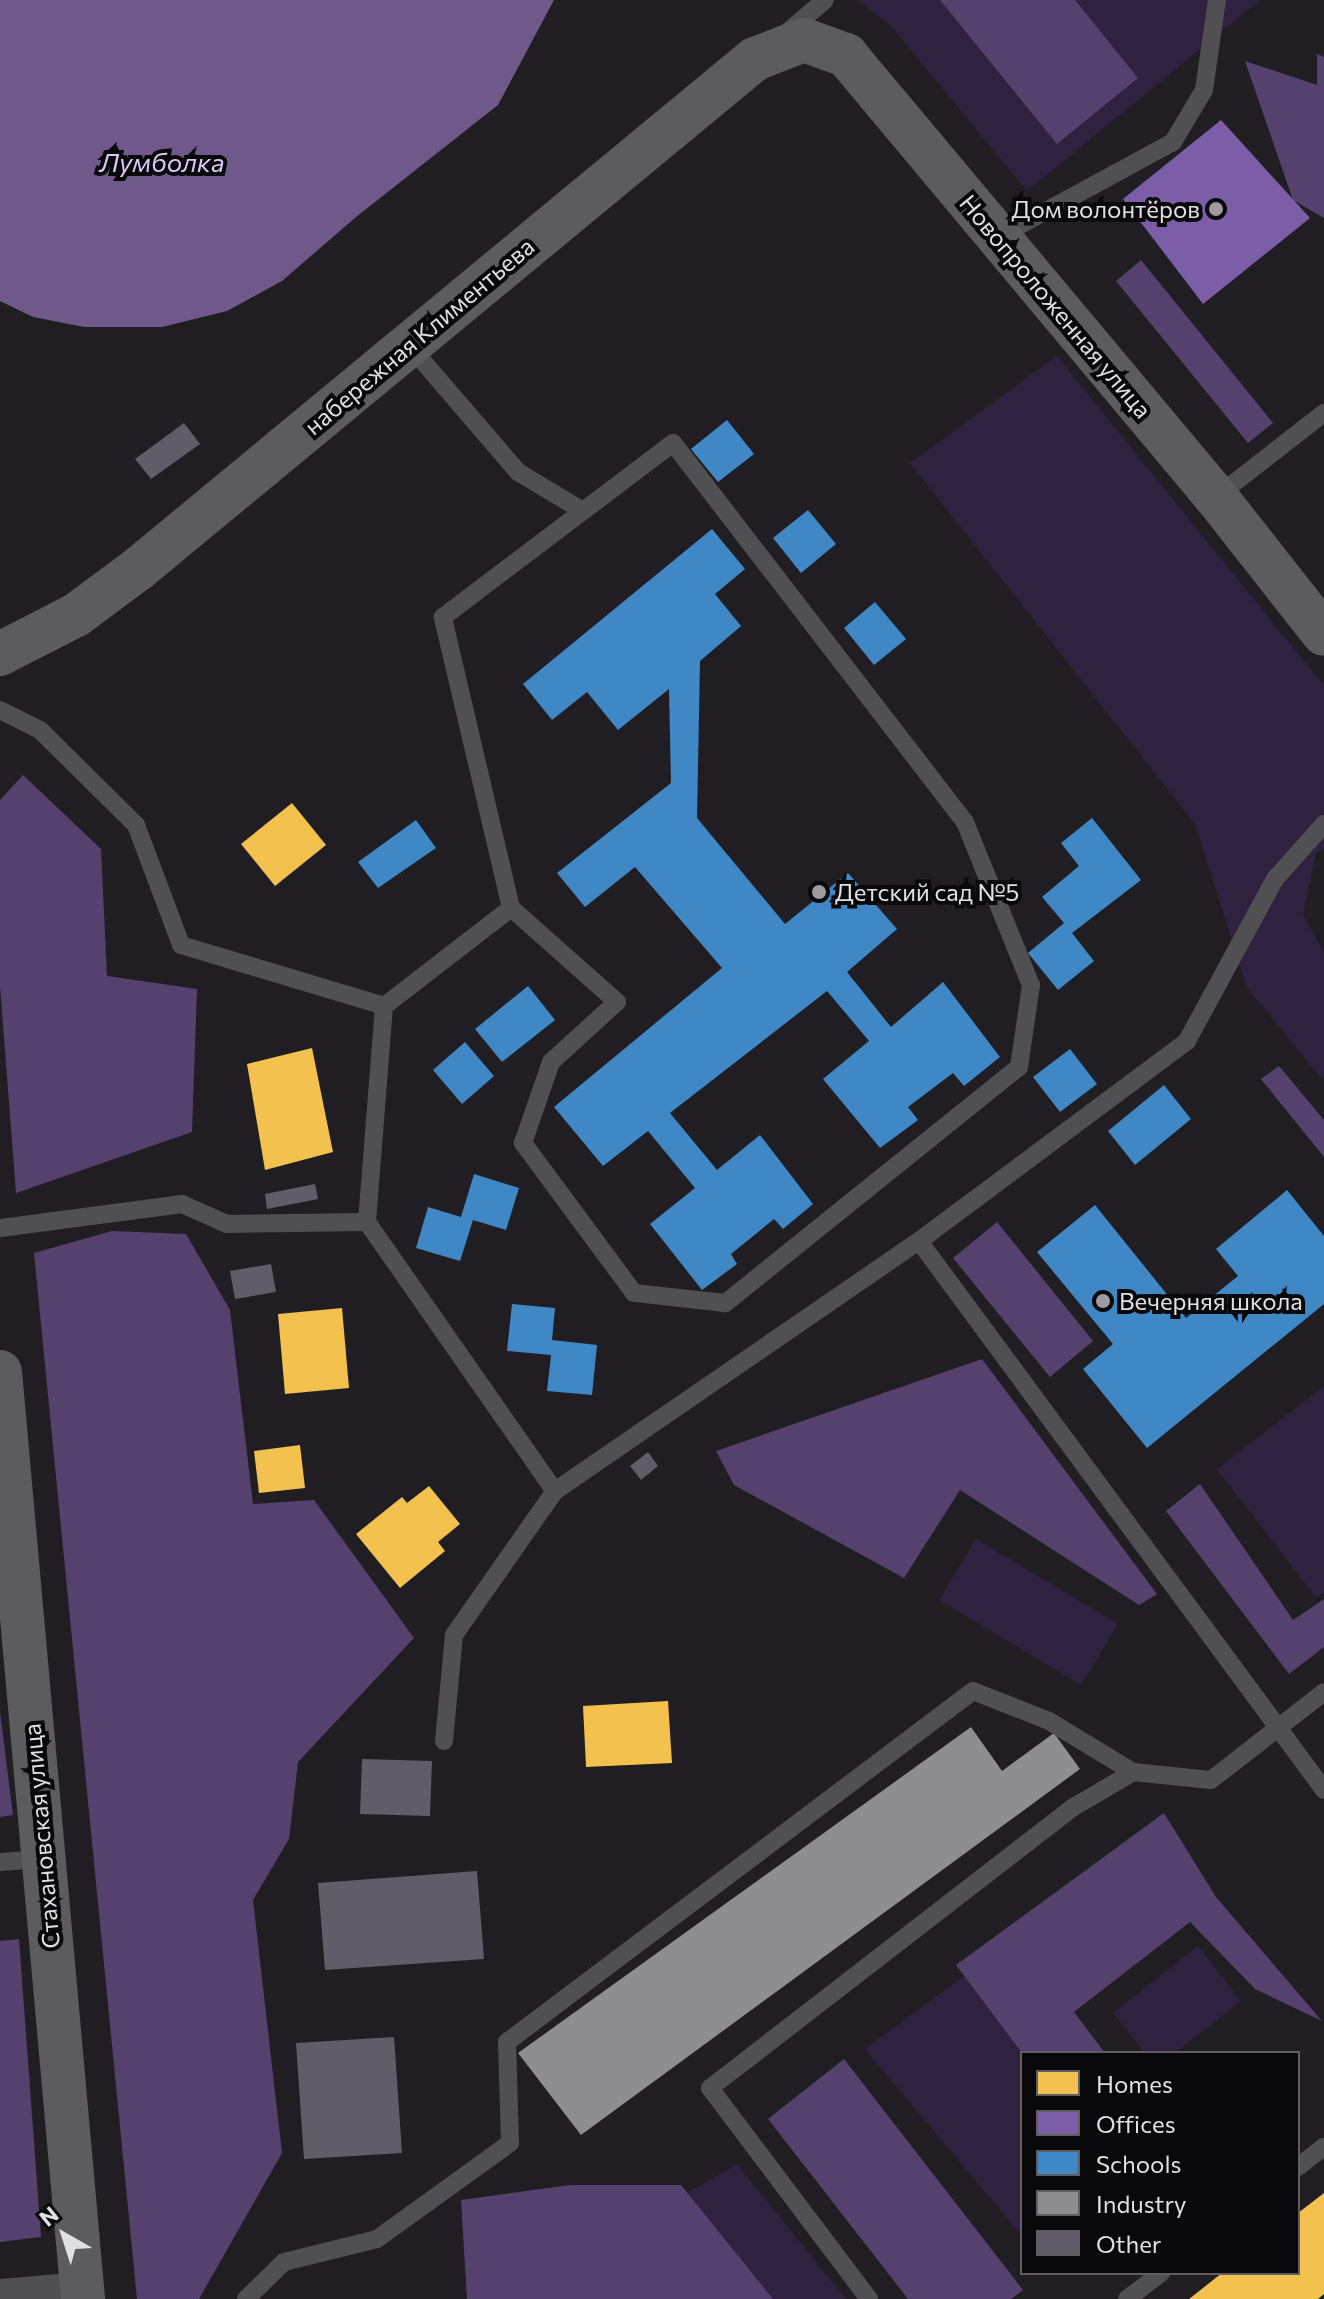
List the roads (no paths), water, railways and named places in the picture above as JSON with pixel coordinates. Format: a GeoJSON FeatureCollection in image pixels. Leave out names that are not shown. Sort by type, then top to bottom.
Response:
{"type":"FeatureCollection","features":[{"type":"Feature","properties":{"kind":"street","name":"Новопроложенная улица"},"geometry":{"type":"LineString","coordinates":[[755,59],[804,40],[846,55],[1216,497],[1324,634]]}},
{"type":"Feature","properties":{"kind":"street","name":"набережная Климентьева"},"geometry":{"type":"LineString","coordinates":[[0,654],[76,615],[138,569],[755,59]]}},
{"type":"Feature","properties":{"kind":"street","name":"Стахановская улица"},"geometry":{"type":"LineString","coordinates":[[0,1372],[8,1548],[43,1859],[83,2294]]}},
{"type":"Feature","properties":{"kind":"street"},"geometry":{"type":"LineString","coordinates":[[0,2297],[83,2294]]}},
{"type":"Feature","properties":{"kind":"lane","name":"набережная Климентьева"},"geometry":{"type":"LineString","coordinates":[[755,59],[825,0]]}},
{"type":"Feature","properties":{"kind":"lane"},"geometry":{"type":"LineString","coordinates":[[998,237],[1173,142],[1204,90],[1217,0]]}},
{"type":"Feature","properties":{"kind":"lane"},"geometry":{"type":"LineString","coordinates":[[408,344],[518,472],[583,511]]}},
{"type":"Feature","properties":{"kind":"lane"},"geometry":{"type":"LineString","coordinates":[[1216,497],[1324,413]]}},
{"type":"Feature","properties":{"kind":"lane"},"geometry":{"type":"LineString","coordinates":[[673,443],[965,822],[1031,985],[1019,1067],[725,1303],[634,1293],[523,1143],[551,1062],[617,1002],[511,908],[443,617],[583,511],[673,443]]}},
{"type":"Feature","properties":{"kind":"lane"},"geometry":{"type":"LineString","coordinates":[[0,710],[40,730],[136,825],[181,945],[384,1006]]}},
{"type":"Feature","properties":{"kind":"lane"},"geometry":{"type":"LineString","coordinates":[[444,1741],[454,1635],[555,1491],[919,1241],[1187,1041],[1275,879],[1324,824]]}},
{"type":"Feature","properties":{"kind":"lane"},"geometry":{"type":"LineString","coordinates":[[511,908],[384,1006],[367,1222],[555,1491]]}},
{"type":"Feature","properties":{"kind":"lane"},"geometry":{"type":"LineString","coordinates":[[0,1228],[182,1204],[227,1224],[367,1222]]}},
{"type":"Feature","properties":{"kind":"lane"},"geometry":{"type":"LineString","coordinates":[[919,1241],[1324,1790]]}},
{"type":"Feature","properties":{"kind":"lane"},"geometry":{"type":"LineString","coordinates":[[246,2299],[284,2262],[377,2239],[510,2143],[507,2042],[973,1691],[1049,1721],[1133,1772],[1211,1780],[1324,1692]]}},
{"type":"Feature","properties":{"kind":"lane"},"geometry":{"type":"LineString","coordinates":[[869,2299],[710,2088],[1072,1808],[1133,1772]]}},
{"type":"Feature","properties":{"kind":"lane"},"geometry":{"type":"LineString","coordinates":[[0,1862],[43,1859]]}},
{"type":"Feature","properties":{"kind":"lane"},"geometry":{"type":"LineString","coordinates":[[1300,2165],[1324,2147]]}},
{"type":"Feature","properties":{"kind":"lane"},"geometry":{"type":"LineString","coordinates":[[1127,2299],[1158,2275]]}},
{"type":"Feature","properties":{"kind":"water","name":"Лумболка"},"geometry":{"type":"Polygon","coordinates":[[[0,0],[554,0],[498,105],[356,217],[282,281],[227,311],[162,327],[84,327],[33,317],[0,301],[0,0]]]}},
{"type":"Feature","properties":{"kind":"place","name":"Дом волонтёров"},"geometry":{"type":"Point","coordinates":[1216,209]}},
{"type":"Feature","properties":{"kind":"place","name":"Детский сад №5"},"geometry":{"type":"Point","coordinates":[819,892]}},
{"type":"Feature","properties":{"kind":"place","name":"Вечерняя школа"},"geometry":{"type":"Point","coordinates":[1103,1301]}}]}
